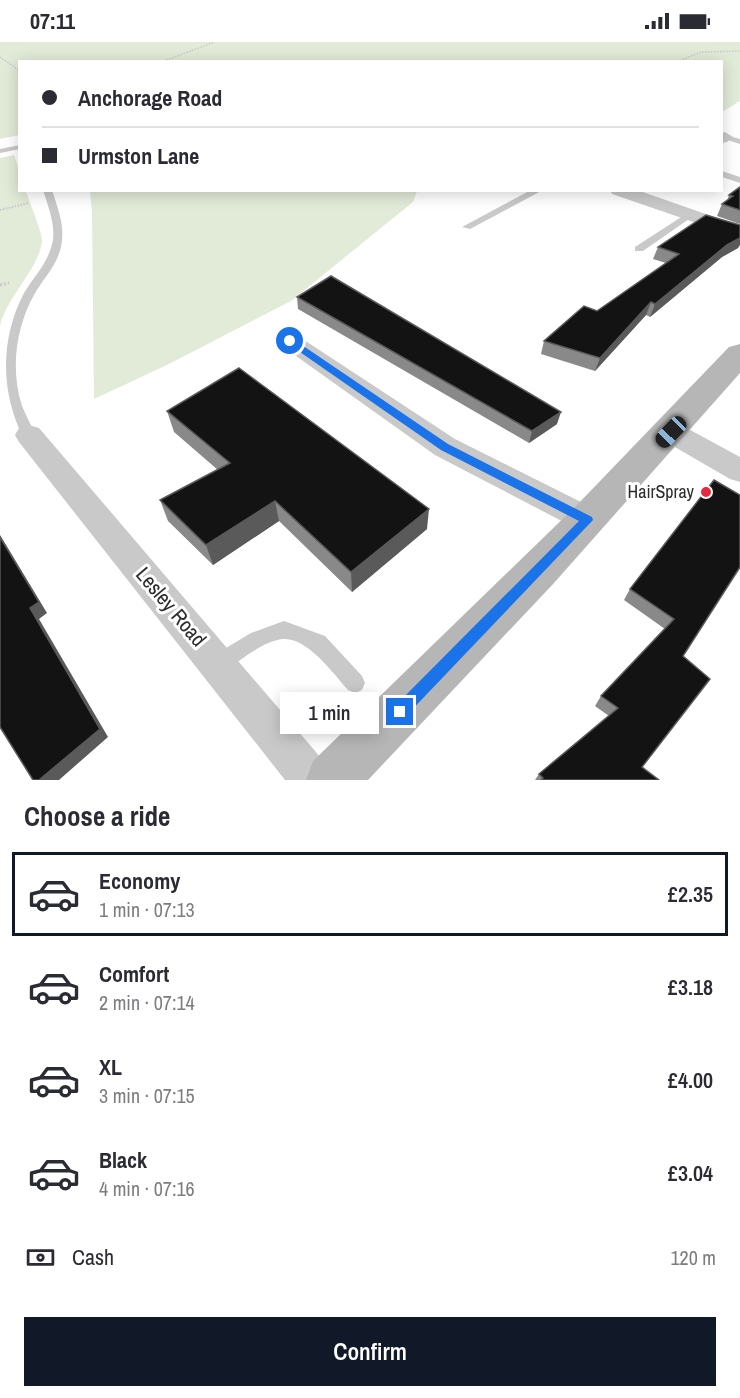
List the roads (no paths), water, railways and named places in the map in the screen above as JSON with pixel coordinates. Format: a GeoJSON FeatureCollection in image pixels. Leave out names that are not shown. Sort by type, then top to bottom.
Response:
{"type":"FeatureCollection","features":[{"type":"Feature","properties":{"kind":"main road"},"geometry":{"type":"LineString","coordinates":[[332,780],[588,520],[740,354]]}},
{"type":"Feature","properties":{"kind":"street"},"geometry":{"type":"LineString","coordinates":[[624,192],[740,232]]}},
{"type":"Feature","properties":{"kind":"street"},"geometry":{"type":"LineString","coordinates":[[647,200],[666,192]]}},
{"type":"Feature","properties":{"kind":"street"},"geometry":{"type":"LineString","coordinates":[[290,341],[445,447],[588,520]]}},
{"type":"Feature","properties":{"kind":"street"},"geometry":{"type":"LineString","coordinates":[[671,432],[740,471]]}},
{"type":"Feature","properties":{"kind":"street","name":"Lesley Road"},"geometry":{"type":"LineString","coordinates":[[29,435],[312,780]]}},
{"type":"Feature","properties":{"kind":"lane"},"geometry":{"type":"LineString","coordinates":[[723,138],[740,142]]}},
{"type":"Feature","properties":{"kind":"lane"},"geometry":{"type":"LineString","coordinates":[[0,151],[18,147]]}},
{"type":"Feature","properties":{"kind":"lane"},"geometry":{"type":"LineString","coordinates":[[723,174],[740,180]]}},
{"type":"Feature","properties":{"kind":"lane"},"geometry":{"type":"LineString","coordinates":[[467,227],[535,192]]}},
{"type":"Feature","properties":{"kind":"lane"},"geometry":{"type":"LineString","coordinates":[[29,435],[14,400],[11,359],[15,327],[30,293],[56,255],[60,237],[49,194]]}},
{"type":"Feature","properties":{"kind":"lane"},"geometry":{"type":"LineString","coordinates":[[639,249],[689,215]]}},
{"type":"Feature","properties":{"kind":"lane"},"geometry":{"type":"LineString","coordinates":[[218,664],[258,639],[284,630],[318,642],[355,683]]}},
{"type":"Feature","properties":{"kind":"place","name":"HairSpray"},"geometry":{"type":"Point","coordinates":[706,492]}}]}
